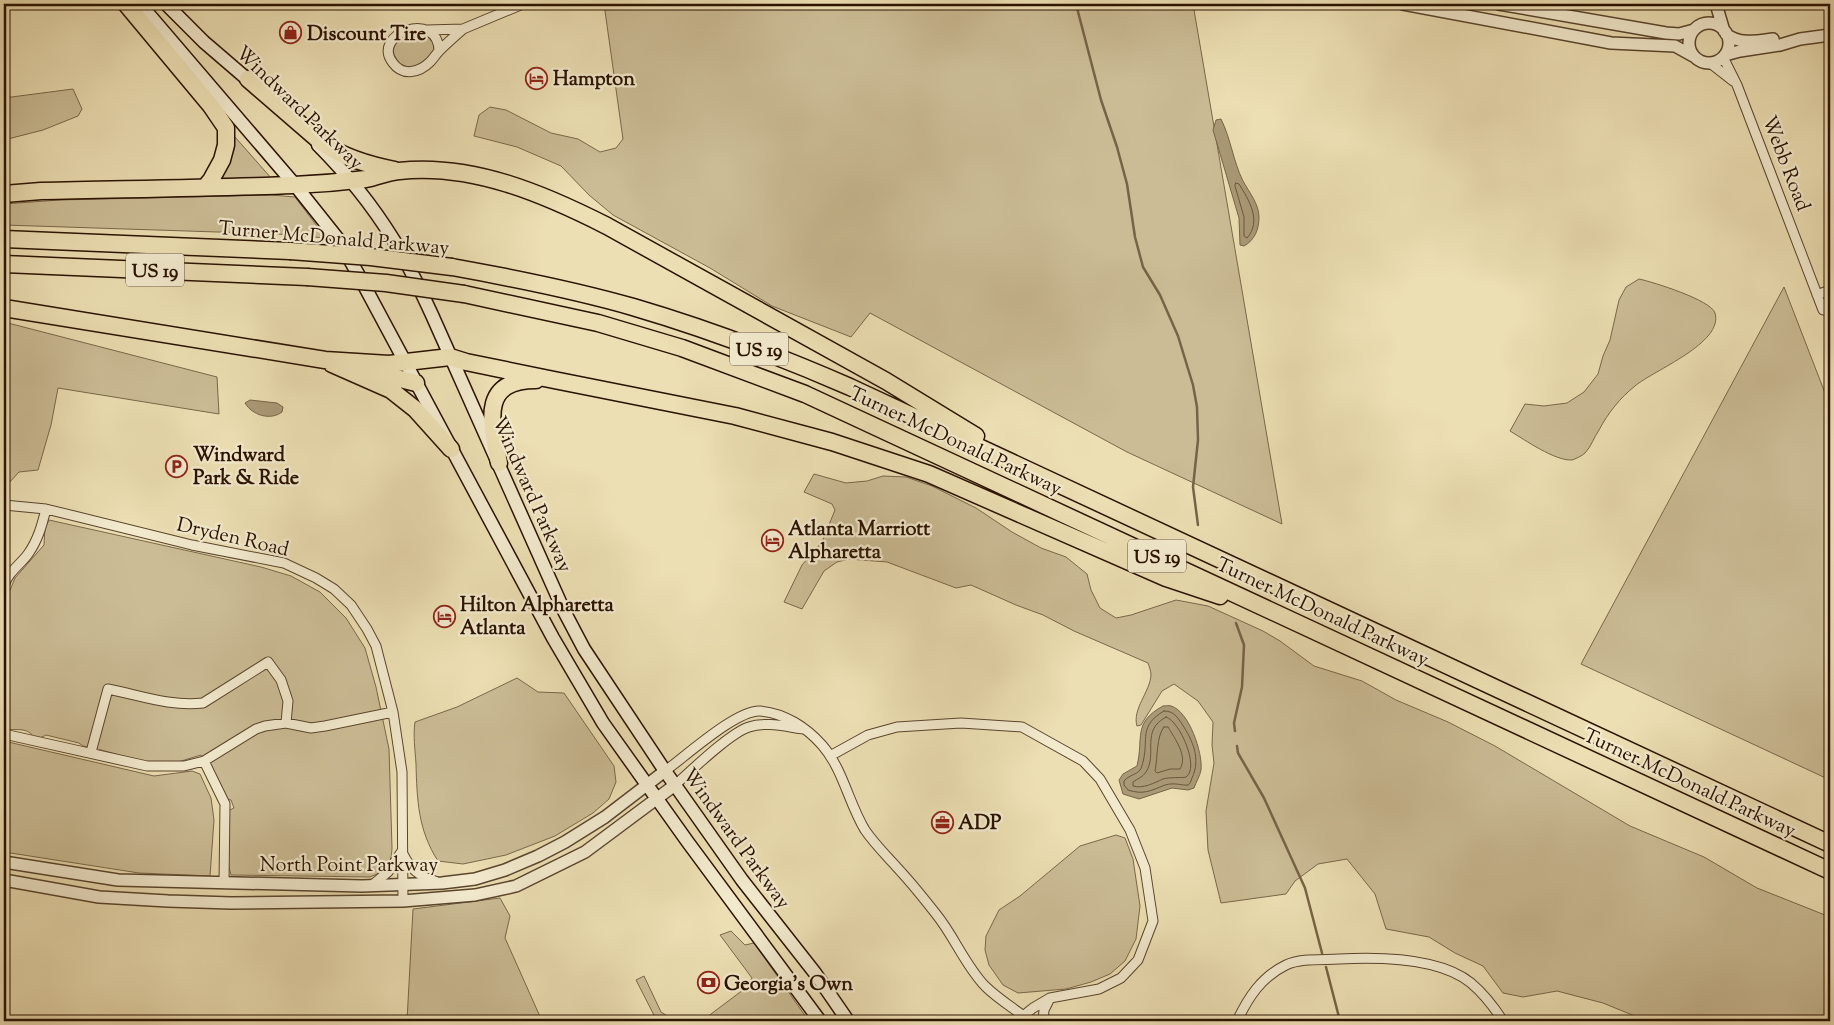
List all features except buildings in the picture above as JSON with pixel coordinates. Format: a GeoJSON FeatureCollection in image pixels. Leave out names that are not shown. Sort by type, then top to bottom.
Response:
{"type":"FeatureCollection","features":[{"type":"Feature","properties":{"kind":"highway"},"geometry":{"type":"LineString","coordinates":[[126,4],[211,106],[226,128],[226,145],[222,160],[206,186]]}},
{"type":"Feature","properties":{"kind":"highway"},"geometry":{"type":"LineString","coordinates":[[248,79],[322,143],[357,161],[397,171],[438,171],[486,178],[532,191],[573,209],[886,381],[1049,480]]}},
{"type":"Feature","properties":{"kind":"highway"},"geometry":{"type":"LineString","coordinates":[[4,194],[41,190],[295,185],[368,179],[397,171]]}},
{"type":"Feature","properties":{"kind":"highway","name":"Turner McDonald Parkway"},"geometry":{"type":"LineString","coordinates":[[4,239],[290,251],[371,257],[452,267],[520,279],[678,320],[796,363],[850,387],[1830,844]]}},
{"type":"Feature","properties":{"kind":"highway","name":"Turner McDonald Parkway"},"geometry":{"type":"LineString","coordinates":[[4,264],[307,277],[386,283],[464,294],[598,323],[682,348],[762,377],[845,412],[1830,871]]}},
{"type":"Feature","properties":{"kind":"highway"},"geometry":{"type":"LineString","coordinates":[[4,308],[325,360],[404,362],[450,357],[466,362],[735,416],[832,442],[882,458],[960,487],[1166,578],[1285,618]]}},
{"type":"Feature","properties":{"kind":"highway"},"geometry":{"type":"LineString","coordinates":[[325,360],[391,390],[415,409],[451,449]]}},
{"type":"Feature","properties":{"kind":"highway"},"geometry":{"type":"LineString","coordinates":[[357,362],[377,373],[416,383]]}},
{"type":"Feature","properties":{"kind":"highway"},"geometry":{"type":"LineString","coordinates":[[499,463],[492,420],[493,403],[499,392],[512,384],[525,380],[554,380]]}},
{"type":"Feature","properties":{"kind":"main road","name":"Windward Parkway"},"geometry":{"type":"LineString","coordinates":[[140,4],[295,185],[338,239],[552,638],[603,723],[820,1021]]}},
{"type":"Feature","properties":{"kind":"main road","name":"Windward Parkway"},"geometry":{"type":"LineString","coordinates":[[166,4],[204,42],[248,79],[320,146],[350,181],[393,239],[432,314],[564,611],[584,649],[665,771],[742,880],[815,973],[848,1021]]}},
{"type":"Feature","properties":{"kind":"street"},"geometry":{"type":"LineString","coordinates":[[462,29],[425,67],[411,72],[404,71],[398,68],[390,57],[390,46],[394,38],[399,34],[413,29],[462,29],[523,4]]}},
{"type":"Feature","properties":{"kind":"street"},"geometry":{"type":"LineString","coordinates":[[1403,4],[1610,44],[1675,46],[1694,56]]}},
{"type":"Feature","properties":{"kind":"street"},"geometry":{"type":"LineString","coordinates":[[1499,4],[1666,33],[1679,34],[1694,30],[1705,24],[1715,25],[1731,38],[1742,41],[1778,38],[1800,39]]}},
{"type":"Feature","properties":{"kind":"street"},"geometry":{"type":"LineString","coordinates":[[1705,24],[1712,4]]}},
{"type":"Feature","properties":{"kind":"street"},"geometry":{"type":"LineString","coordinates":[[1716,4],[1728,45],[1724,56]]}},
{"type":"Feature","properties":{"kind":"street"},"geometry":{"type":"LineString","coordinates":[[1829,4],[1830,12]]}},
{"type":"Feature","properties":{"kind":"street"},"geometry":{"type":"LineString","coordinates":[[427,30],[435,37],[439,45],[439,51]]}},
{"type":"Feature","properties":{"kind":"street"},"geometry":{"type":"LineString","coordinates":[[1694,30],[1689,40],[1690,51],[1698,60],[1710,63],[1740,51],[1830,35]]}},
{"type":"Feature","properties":{"kind":"street","name":"Webb Road"},"geometry":{"type":"LineString","coordinates":[[1724,56],[1737,85],[1823,310]]}},
{"type":"Feature","properties":{"kind":"street","name":"Webb Road"},"geometry":{"type":"LineString","coordinates":[[1710,63],[1725,73],[1737,85]]}},
{"type":"Feature","properties":{"kind":"street"},"geometry":{"type":"LineString","coordinates":[[1817,295],[1830,290]]}},
{"type":"Feature","properties":{"kind":"street","name":"Dryden Road"},"geometry":{"type":"LineString","coordinates":[[4,505],[46,509],[192,545],[284,563],[334,589],[351,605],[367,629],[380,660],[393,712],[402,772],[403,901]]}},
{"type":"Feature","properties":{"kind":"street"},"geometry":{"type":"LineString","coordinates":[[4,586],[5,580],[28,554],[39,535],[46,509]]}},
{"type":"Feature","properties":{"kind":"street"},"geometry":{"type":"LineString","coordinates":[[91,752],[108,688],[172,703],[203,703],[268,662],[281,680],[288,701],[286,723]]}},
{"type":"Feature","properties":{"kind":"street"},"geometry":{"type":"LineString","coordinates":[[665,771],[729,723],[746,714],[759,711],[797,723],[822,745],[830,756],[843,780],[863,827],[874,843],[938,916],[973,971],[985,986],[1026,1018],[1033,1008],[1050,998],[1099,989],[1121,978],[1138,960],[1153,921],[1144,868],[1128,824],[1100,779],[1083,761],[1022,727],[961,723],[897,727],[868,735],[830,756]]}},
{"type":"Feature","properties":{"kind":"street"},"geometry":{"type":"LineString","coordinates":[[4,734],[147,766],[184,766],[204,761],[256,729],[265,726],[286,723],[311,728],[393,712]]}},
{"type":"Feature","properties":{"kind":"street"},"geometry":{"type":"LineString","coordinates":[[675,785],[736,733],[749,727],[773,725],[804,729]]}},
{"type":"Feature","properties":{"kind":"street"},"geometry":{"type":"LineString","coordinates":[[204,761],[225,804],[224,883]]}},
{"type":"Feature","properties":{"kind":"street","name":"North Point Parkway"},"geometry":{"type":"LineString","coordinates":[[4,862],[118,880],[372,886],[442,884],[475,879],[505,870],[538,856],[605,817],[665,771]]}},
{"type":"Feature","properties":{"kind":"street","name":"North Point Parkway"},"geometry":{"type":"LineString","coordinates":[[4,880],[98,897],[168,902],[403,901],[475,895],[516,886],[585,852],[675,785]]}},
{"type":"Feature","properties":{"kind":"street"},"geometry":{"type":"LineString","coordinates":[[372,886],[388,872],[402,851],[414,871],[423,878],[442,884]]}},
{"type":"Feature","properties":{"kind":"street"},"geometry":{"type":"LineString","coordinates":[[1237,1021],[1258,985],[1287,965],[1308,961],[1391,958],[1412,961],[1449,971],[1470,982],[1491,1003],[1502,1021]]}},
{"type":"Feature","properties":{"kind":"street"},"geometry":{"type":"LineString","coordinates":[[1043,1021],[1044,1010],[1050,998]]}},
{"type":"Feature","properties":{"kind":"shaded area"},"geometry":{"type":"Polygon","coordinates":[[[604,4],[1193,4],[1282,524],[1127,452],[870,313],[851,337],[772,306],[710,268],[613,215],[589,195],[561,166],[517,147],[474,136],[479,115],[490,107],[506,110],[551,133],[578,139],[600,152],[616,148],[623,139],[604,4]]]}},
{"type":"Feature","properties":{"kind":"shaded area"},"geometry":{"type":"Polygon","coordinates":[[[418,32],[431,36],[435,50],[432,55],[417,66],[404,66],[393,55],[395,45],[404,36],[418,32]]]}},
{"type":"Feature","properties":{"kind":"shaded area"},"geometry":{"type":"Polygon","coordinates":[[[73,89],[82,109],[78,116],[43,130],[4,140],[4,98],[73,89]]]}},
{"type":"Feature","properties":{"kind":"shaded area"},"geometry":{"type":"Polygon","coordinates":[[[233,136],[235,137],[272,179],[219,180],[233,136]]]}},
{"type":"Feature","properties":{"kind":"shaded area"},"geometry":{"type":"Polygon","coordinates":[[[272,195],[295,197],[326,238],[278,234],[4,225],[4,204],[59,200],[272,195]]]}},
{"type":"Feature","properties":{"kind":"shaded area"},"geometry":{"type":"Polygon","coordinates":[[[1639,279],[1681,292],[1711,308],[1715,313],[1715,324],[1709,335],[1686,355],[1635,386],[1610,412],[1587,451],[1572,460],[1557,457],[1510,431],[1525,404],[1544,406],[1567,403],[1584,392],[1598,374],[1610,340],[1619,300],[1626,287],[1639,279]]]}},
{"type":"Feature","properties":{"kind":"shaded area"},"geometry":{"type":"Polygon","coordinates":[[[1784,287],[1830,406],[1830,780],[1581,664],[1784,287]]]}},
{"type":"Feature","properties":{"kind":"shaded area"},"geometry":{"type":"Polygon","coordinates":[[[4,322],[217,377],[219,414],[58,388],[51,425],[38,470],[19,472],[8,484],[4,484],[4,322]]]}},
{"type":"Feature","properties":{"kind":"shaded area"},"geometry":{"type":"Polygon","coordinates":[[[814,474],[846,483],[867,481],[883,476],[906,477],[932,486],[976,508],[1012,532],[1041,548],[1066,557],[1087,574],[1091,590],[1100,608],[1116,618],[1176,600],[1208,606],[1263,631],[1314,666],[1362,681],[1396,700],[1448,722],[1495,746],[1630,826],[1704,857],[1757,888],[1830,917],[1830,1021],[1647,1021],[1603,1003],[1557,991],[1523,997],[1503,993],[1483,966],[1455,953],[1429,937],[1386,929],[1375,894],[1347,859],[1318,864],[1295,881],[1286,894],[1221,903],[1208,850],[1206,811],[1214,763],[1212,745],[1213,722],[1198,701],[1174,684],[1162,691],[1141,725],[1137,726],[1137,713],[1150,681],[1151,673],[1148,663],[1074,631],[1043,615],[971,585],[956,588],[887,562],[849,559],[837,562],[824,571],[802,609],[784,602],[802,565],[822,542],[835,510],[832,504],[804,492],[814,474]]]}},
{"type":"Feature","properties":{"kind":"shaded area"},"geometry":{"type":"Polygon","coordinates":[[[49,520],[261,567],[291,576],[320,592],[346,618],[365,648],[376,687],[389,749],[392,848],[391,860],[384,870],[370,877],[231,875],[228,864],[228,811],[234,808],[231,800],[225,799],[211,767],[201,755],[178,762],[150,763],[46,735],[40,738],[34,737],[24,730],[4,729],[4,610],[6,600],[15,578],[44,545],[45,528],[49,520]]]}},
{"type":"Feature","properties":{"kind":"shaded area"},"geometry":{"type":"Polygon","coordinates":[[[517,678],[538,692],[564,693],[614,766],[616,782],[609,799],[593,813],[555,836],[506,855],[463,864],[438,861],[426,838],[420,814],[414,743],[415,722],[457,707],[517,678]]]}},
{"type":"Feature","properties":{"kind":"shaded area"},"geometry":{"type":"Polygon","coordinates":[[[4,741],[154,776],[192,771],[200,774],[211,798],[214,820],[210,876],[139,873],[4,852],[4,741]]]}},
{"type":"Feature","properties":{"kind":"shaded area"},"geometry":{"type":"Polygon","coordinates":[[[1116,835],[1125,838],[1133,859],[1140,906],[1136,939],[1125,961],[1110,974],[1066,989],[1018,993],[1003,985],[989,965],[985,950],[986,936],[999,910],[1020,896],[1080,846],[1116,835]]]}},
{"type":"Feature","properties":{"kind":"shaded area"},"geometry":{"type":"Polygon","coordinates":[[[500,898],[510,916],[505,938],[542,1021],[407,1021],[413,909],[500,898]]]}},
{"type":"Feature","properties":{"kind":"shaded area"},"geometry":{"type":"Polygon","coordinates":[[[731,931],[745,945],[754,943],[806,1017],[800,1021],[675,1021],[707,1017],[747,987],[752,978],[720,935],[731,931]]]}},
{"type":"Feature","properties":{"kind":"shaded area"},"geometry":{"type":"Polygon","coordinates":[[[644,976],[661,1012],[675,1021],[657,1021],[636,980],[644,976]]]}},
{"type":"Feature","properties":{"kind":"water"},"geometry":{"type":"Polygon","coordinates":[[[1221,119],[1243,181],[1259,212],[1256,234],[1244,246],[1240,245],[1239,218],[1213,130],[1216,120],[1221,119]]]}},
{"type":"Feature","properties":{"kind":"water"},"geometry":{"type":"Polygon","coordinates":[[[250,400],[277,403],[283,407],[282,412],[272,416],[262,415],[248,407],[245,403],[250,400]]]}},
{"type":"Feature","properties":{"kind":"water"},"geometry":{"type":"Polygon","coordinates":[[[1163,706],[1178,709],[1194,734],[1200,754],[1201,770],[1194,788],[1188,790],[1172,788],[1139,799],[1123,794],[1119,780],[1123,774],[1137,766],[1143,725],[1153,712],[1163,706]]]}},
{"type":"Feature","properties":{"kind":"waterway"},"geometry":{"type":"LineString","coordinates":[[1076,4],[1101,100],[1127,184],[1135,237],[1143,267],[1160,295],[1178,336],[1193,385],[1197,407],[1198,440],[1193,487],[1198,525]]}},
{"type":"Feature","properties":{"kind":"waterway"},"geometry":{"type":"LineString","coordinates":[[1235,731],[1234,723],[1242,687],[1244,645],[1236,623]]}},
{"type":"Feature","properties":{"kind":"waterway"},"geometry":{"type":"LineString","coordinates":[[1237,746],[1238,753],[1264,798],[1305,888],[1322,953]]}},
{"type":"Feature","properties":{"kind":"waterway"},"geometry":{"type":"LineString","coordinates":[[1326,967],[1340,1021]]}},
{"type":"Feature","properties":{"kind":"place","name":"Discount Tire"},"geometry":{"type":"Point","coordinates":[291,33]}},
{"type":"Feature","properties":{"kind":"place","name":"Hampton"},"geometry":{"type":"Point","coordinates":[537,78]}},
{"type":"Feature","properties":{"kind":"place","name":"Windward Park & Ride"},"geometry":{"type":"Point","coordinates":[177,466]}},
{"type":"Feature","properties":{"kind":"place","name":"Atlanta Marriott Alpharetta"},"geometry":{"type":"Point","coordinates":[772,540]}},
{"type":"Feature","properties":{"kind":"place","name":"Hilton Alpharetta Atlanta"},"geometry":{"type":"Point","coordinates":[444,616]}},
{"type":"Feature","properties":{"kind":"place","name":"ADP"},"geometry":{"type":"Point","coordinates":[942,822]}},
{"type":"Feature","properties":{"kind":"place","name":"Georgia's Own"},"geometry":{"type":"Point","coordinates":[708,983]}}]}
